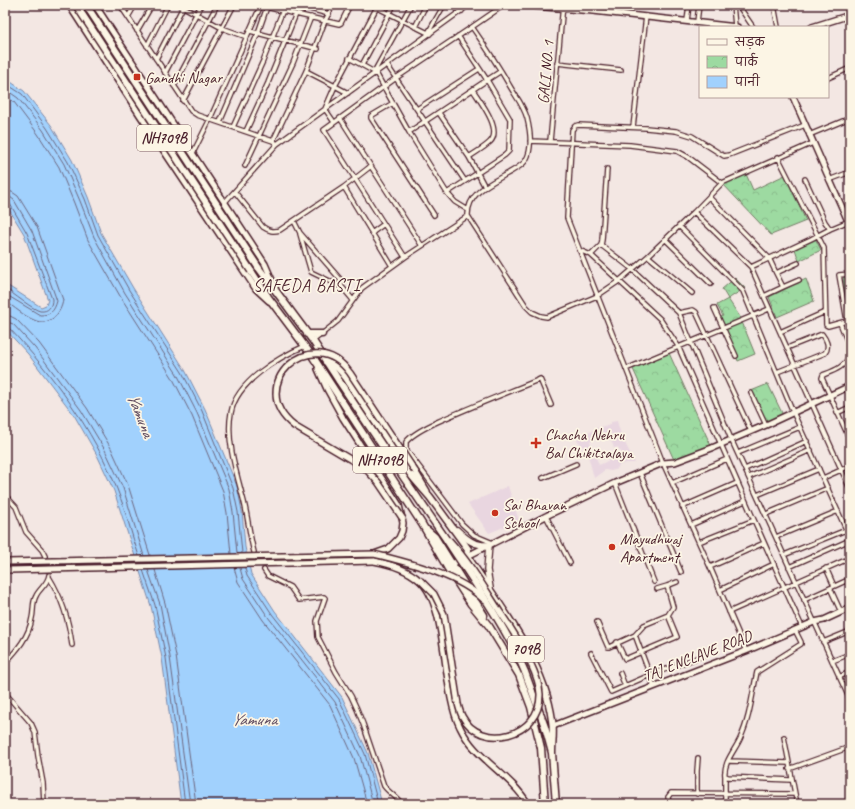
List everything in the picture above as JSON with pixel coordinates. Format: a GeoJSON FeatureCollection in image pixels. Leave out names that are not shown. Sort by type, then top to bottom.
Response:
{"type":"FeatureCollection","features":[{"type":"Feature","properties":{"kind":"highway","name":"NH709B"},"geometry":{"type":"LineString","coordinates":[[76,5],[274,306],[313,357],[450,566],[471,604],[489,626],[519,675],[531,707],[540,748],[545,804]]}},
{"type":"Feature","properties":{"kind":"highway","name":"NH709B"},"geometry":{"type":"LineString","coordinates":[[86,5],[258,267],[313,341],[434,521],[505,631],[517,652],[545,727],[552,753],[556,804]]}},
{"type":"Feature","properties":{"kind":"highway"},"geometry":{"type":"LineString","coordinates":[[307,334],[322,334]]}},
{"type":"Feature","properties":{"kind":"highway","name":"709B"},"geometry":{"type":"LineString","coordinates":[[326,362],[337,367],[344,375],[410,474],[430,497],[468,549],[467,556],[518,633],[537,668],[547,694],[553,726],[552,753]]}},
{"type":"Feature","properties":{"kind":"main road"},"geometry":{"type":"LineString","coordinates":[[69,5],[137,111],[256,289],[274,306]]}},
{"type":"Feature","properties":{"kind":"main road"},"geometry":{"type":"LineString","coordinates":[[95,5],[265,264],[276,292]]}},
{"type":"Feature","properties":{"kind":"main road"},"geometry":{"type":"LineString","coordinates":[[522,5],[593,8],[728,26]]}},
{"type":"Feature","properties":{"kind":"main road"},"geometry":{"type":"LineString","coordinates":[[816,26],[849,18]]}},
{"type":"Feature","properties":{"kind":"main road"},"geometry":{"type":"LineString","coordinates":[[137,111],[156,98]]}},
{"type":"Feature","properties":{"kind":"main road"},"geometry":{"type":"LineString","coordinates":[[793,98],[849,224]]}},
{"type":"Feature","properties":{"kind":"main road"},"geometry":{"type":"LineString","coordinates":[[403,519],[378,482],[365,468],[294,426],[286,419],[278,405],[276,395],[278,380],[286,367],[297,358],[311,354],[324,355],[341,363],[350,373],[415,471],[430,497]]}},
{"type":"Feature","properties":{"kind":"main road"},"geometry":{"type":"LineString","coordinates":[[313,357],[327,389],[343,418],[399,505],[403,519],[402,531],[397,542],[388,549],[374,554]]}},
{"type":"Feature","properties":{"kind":"main road"},"geometry":{"type":"LineString","coordinates":[[450,566],[546,516],[615,483],[663,463],[675,462],[732,440],[850,386]]}},
{"type":"Feature","properties":{"kind":"main road"},"geometry":{"type":"LineString","coordinates":[[446,518],[461,535],[470,542],[477,545],[491,544]]}},
{"type":"Feature","properties":{"kind":"main road"},"geometry":{"type":"LineString","coordinates":[[7,570],[374,561],[389,564],[420,580],[434,594],[444,614],[458,704],[464,719],[475,729],[484,733],[494,736],[509,735],[523,729],[533,717],[540,699],[539,686],[531,666],[516,638],[462,555],[434,521]]}},
{"type":"Feature","properties":{"kind":"main road"},"geometry":{"type":"LineString","coordinates":[[490,592],[487,570],[491,544]]}},
{"type":"Feature","properties":{"kind":"main road"},"geometry":{"type":"LineString","coordinates":[[6,562],[374,554],[459,582],[476,592],[486,602]]}},
{"type":"Feature","properties":{"kind":"main road"},"geometry":{"type":"LineString","coordinates":[[420,580],[428,592],[436,609],[452,705],[460,727],[466,739],[478,753],[512,783],[528,804]]}},
{"type":"Feature","properties":{"kind":"main road","name":"TAJ ENCLAVE ROAD"},"geometry":{"type":"LineString","coordinates":[[553,726],[814,622],[824,620],[850,608]]}},
{"type":"Feature","properties":{"kind":"street"},"geometry":{"type":"LineString","coordinates":[[120,5],[183,101],[194,113],[260,136],[277,144]]}},
{"type":"Feature","properties":{"kind":"street"},"geometry":{"type":"LineString","coordinates":[[128,17],[135,5]]}},
{"type":"Feature","properties":{"kind":"street"},"geometry":{"type":"LineString","coordinates":[[137,31],[152,5]]}},
{"type":"Feature","properties":{"kind":"street"},"geometry":{"type":"LineString","coordinates":[[147,46],[168,5]]}},
{"type":"Feature","properties":{"kind":"street"},"geometry":{"type":"LineString","coordinates":[[165,73],[201,5]]}},
{"type":"Feature","properties":{"kind":"street"},"geometry":{"type":"LineString","coordinates":[[174,86],[217,5]]}},
{"type":"Feature","properties":{"kind":"street"},"geometry":{"type":"LineString","coordinates":[[183,101],[234,5]]}},
{"type":"Feature","properties":{"kind":"street"},"geometry":{"type":"LineString","coordinates":[[193,153],[210,119],[261,5],[340,24],[350,5]]}},
{"type":"Feature","properties":{"kind":"street"},"geometry":{"type":"LineString","coordinates":[[298,5],[329,14]]}},
{"type":"Feature","properties":{"kind":"street"},"geometry":{"type":"LineString","coordinates":[[273,141],[317,48],[325,21],[333,5]]}},
{"type":"Feature","properties":{"kind":"street"},"geometry":{"type":"LineString","coordinates":[[372,5],[377,6],[389,14],[429,34]]}},
{"type":"Feature","properties":{"kind":"street"},"geometry":{"type":"LineString","coordinates":[[362,65],[394,5]]}},
{"type":"Feature","properties":{"kind":"street"},"geometry":{"type":"LineString","coordinates":[[375,72],[411,5]]}},
{"type":"Feature","properties":{"kind":"street"},"geometry":{"type":"LineString","coordinates":[[415,27],[426,5]]}},
{"type":"Feature","properties":{"kind":"street"},"geometry":{"type":"LineString","coordinates":[[429,34],[444,5]]}},
{"type":"Feature","properties":{"kind":"street"},"geometry":{"type":"LineString","coordinates":[[452,5],[462,11]]}},
{"type":"Feature","properties":{"kind":"street"},"geometry":{"type":"LineString","coordinates":[[225,202],[277,144],[469,5]]}},
{"type":"Feature","properties":{"kind":"street"},"geometry":{"type":"LineString","coordinates":[[405,257],[324,132],[334,122],[396,78],[504,5]]}},
{"type":"Feature","properties":{"kind":"street"},"geometry":{"type":"LineString","coordinates":[[687,21],[689,5]]}},
{"type":"Feature","properties":{"kind":"street"},"geometry":{"type":"LineString","coordinates":[[697,22],[699,5]]}},
{"type":"Feature","properties":{"kind":"street"},"geometry":{"type":"LineString","coordinates":[[734,5],[736,26]]}},
{"type":"Feature","properties":{"kind":"street"},"geometry":{"type":"LineString","coordinates":[[738,5],[753,26]]}},
{"type":"Feature","properties":{"kind":"street"},"geometry":{"type":"LineString","coordinates":[[774,5],[778,26]]}},
{"type":"Feature","properties":{"kind":"street"},"geometry":{"type":"LineString","coordinates":[[156,60],[182,6],[222,28],[247,37]]}},
{"type":"Feature","properties":{"kind":"street"},"geometry":{"type":"LineString","coordinates":[[325,109],[349,58],[377,6]]}},
{"type":"Feature","properties":{"kind":"street"},"geometry":{"type":"LineString","coordinates":[[220,122],[258,33],[267,7]]}},
{"type":"Feature","properties":{"kind":"street","name":"GALI NO. 1"},"geometry":{"type":"LineString","coordinates":[[546,141],[557,63],[560,7]]}},
{"type":"Feature","properties":{"kind":"street"},"geometry":{"type":"LineString","coordinates":[[233,127],[283,10]]}},
{"type":"Feature","properties":{"kind":"street"},"geometry":{"type":"LineString","coordinates":[[246,131],[286,41],[296,14]]}},
{"type":"Feature","properties":{"kind":"street"},"geometry":{"type":"LineString","coordinates":[[633,127],[646,16]]}},
{"type":"Feature","properties":{"kind":"street"},"geometry":{"type":"LineString","coordinates":[[245,166],[294,63],[311,17]]}},
{"type":"Feature","properties":{"kind":"street"},"geometry":{"type":"LineString","coordinates":[[472,27],[501,71],[526,116],[530,141],[528,155],[524,162],[473,196],[468,210],[468,216],[528,309],[541,316],[547,317],[580,304],[596,296],[619,281],[648,256],[722,183],[813,143]]}},
{"type":"Feature","properties":{"kind":"street"},"geometry":{"type":"LineString","coordinates":[[250,31],[317,48]]}},
{"type":"Feature","properties":{"kind":"street"},"geometry":{"type":"LineString","coordinates":[[447,193],[506,154],[510,148],[510,119],[487,80],[458,36]]}},
{"type":"Feature","properties":{"kind":"street"},"geometry":{"type":"LineString","coordinates":[[349,58],[375,72],[447,193],[458,205],[468,210]]}},
{"type":"Feature","properties":{"kind":"street"},"geometry":{"type":"LineString","coordinates":[[557,63],[621,70]]}},
{"type":"Feature","properties":{"kind":"street"},"geometry":{"type":"LineString","coordinates":[[387,65],[465,181]]}},
{"type":"Feature","properties":{"kind":"street"},"geometry":{"type":"LineString","coordinates":[[829,78],[850,68]]}},
{"type":"Feature","properties":{"kind":"street"},"geometry":{"type":"LineString","coordinates":[[416,109],[479,70]]}},
{"type":"Feature","properties":{"kind":"street"},"geometry":{"type":"LineString","coordinates":[[306,71],[348,93]]}},
{"type":"Feature","properties":{"kind":"street"},"geometry":{"type":"LineString","coordinates":[[410,132],[501,71]]}},
{"type":"Feature","properties":{"kind":"street"},"geometry":{"type":"LineString","coordinates":[[469,157],[490,142],[493,137],[492,120],[473,90]]}},
{"type":"Feature","properties":{"kind":"street"},"geometry":{"type":"LineString","coordinates":[[393,103],[371,116],[371,118],[434,215]]}},
{"type":"Feature","properties":{"kind":"street"},"geometry":{"type":"LineString","coordinates":[[325,109],[334,122]]}},
{"type":"Feature","properties":{"kind":"street"},"geometry":{"type":"LineString","coordinates":[[439,113],[469,157],[485,187]]}},
{"type":"Feature","properties":{"kind":"street"},"geometry":{"type":"LineString","coordinates":[[340,118],[422,246]]}},
{"type":"Feature","properties":{"kind":"street"},"geometry":{"type":"LineString","coordinates":[[809,135],[850,118]]}},
{"type":"Feature","properties":{"kind":"street"},"geometry":{"type":"LineString","coordinates":[[746,650],[663,463],[566,218],[572,130],[575,126],[666,129],[692,136],[724,156],[804,125]]}},
{"type":"Feature","properties":{"kind":"street"},"geometry":{"type":"LineString","coordinates":[[530,141],[630,145],[677,151],[688,156],[722,183]]}},
{"type":"Feature","properties":{"kind":"street"},"geometry":{"type":"LineString","coordinates":[[778,158],[816,236],[824,248],[824,291],[827,326],[848,321],[839,275],[850,274]]}},
{"type":"Feature","properties":{"kind":"street"},"geometry":{"type":"LineString","coordinates":[[235,192],[263,227],[268,231],[273,232],[280,230],[294,221],[355,179],[371,166]]}},
{"type":"Feature","properties":{"kind":"street"},"geometry":{"type":"LineString","coordinates":[[591,255],[601,245],[607,169]]}},
{"type":"Feature","properties":{"kind":"street"},"geometry":{"type":"LineString","coordinates":[[829,180],[850,172]]}},
{"type":"Feature","properties":{"kind":"street"},"geometry":{"type":"LineString","coordinates":[[805,179],[825,222],[830,229]]}},
{"type":"Feature","properties":{"kind":"street"},"geometry":{"type":"LineString","coordinates":[[344,186],[373,232],[392,266]]}},
{"type":"Feature","properties":{"kind":"street"},"geometry":{"type":"LineString","coordinates":[[709,197],[768,258],[784,287]]}},
{"type":"Feature","properties":{"kind":"street"},"geometry":{"type":"LineString","coordinates":[[694,212],[751,267],[850,489]]}},
{"type":"Feature","properties":{"kind":"street"},"geometry":{"type":"LineString","coordinates":[[313,341],[338,321],[362,288],[405,257],[468,216]]}},
{"type":"Feature","properties":{"kind":"street"},"geometry":{"type":"LineString","coordinates":[[294,221],[300,233],[311,272],[342,287],[353,300]]}},
{"type":"Feature","properties":{"kind":"street"},"geometry":{"type":"LineString","coordinates":[[373,232],[384,224]]}},
{"type":"Feature","properties":{"kind":"street"},"geometry":{"type":"LineString","coordinates":[[751,267],[830,229],[849,224]]}},
{"type":"Feature","properties":{"kind":"street"},"geometry":{"type":"LineString","coordinates":[[679,226],[743,291],[778,372],[793,412],[850,539],[789,567]]}},
{"type":"Feature","properties":{"kind":"street"},"geometry":{"type":"LineString","coordinates":[[300,233],[340,278],[342,287]]}},
{"type":"Feature","properties":{"kind":"street"},"geometry":{"type":"LineString","coordinates":[[664,239],[710,284]]}},
{"type":"Feature","properties":{"kind":"street"},"geometry":{"type":"LineString","coordinates":[[601,245],[632,269],[679,313],[732,440],[839,677],[849,694],[850,700]]}},
{"type":"Feature","properties":{"kind":"street"},"geometry":{"type":"LineString","coordinates":[[579,250],[591,255],[663,322],[678,346],[745,501],[802,627]]}},
{"type":"Feature","properties":{"kind":"street"},"geometry":{"type":"LineString","coordinates":[[648,256],[692,294]]}},
{"type":"Feature","properties":{"kind":"street"},"geometry":{"type":"LineString","coordinates":[[776,273],[798,263]]}},
{"type":"Feature","properties":{"kind":"street"},"geometry":{"type":"LineString","coordinates":[[764,296],[799,280]]}},
{"type":"Feature","properties":{"kind":"street"},"geometry":{"type":"LineString","coordinates":[[714,308],[736,356]]}},
{"type":"Feature","properties":{"kind":"street"},"geometry":{"type":"LineString","coordinates":[[626,368],[769,309]]}},
{"type":"Feature","properties":{"kind":"street"},"geometry":{"type":"LineString","coordinates":[[679,313],[688,310],[695,310],[751,431]]}},
{"type":"Feature","properties":{"kind":"street"},"geometry":{"type":"LineString","coordinates":[[780,332],[825,312]]}},
{"type":"Feature","properties":{"kind":"street"},"geometry":{"type":"LineString","coordinates":[[840,323],[850,348]]}},
{"type":"Feature","properties":{"kind":"street"},"geometry":{"type":"LineString","coordinates":[[778,372],[827,352],[827,343],[822,334],[787,348]]}},
{"type":"Feature","properties":{"kind":"street"},"geometry":{"type":"LineString","coordinates":[[254,552],[235,465],[230,434],[231,412],[235,399],[242,389],[258,373],[287,353],[305,346]]}},
{"type":"Feature","properties":{"kind":"street"},"geometry":{"type":"LineString","coordinates":[[850,354],[840,368],[822,376],[829,396],[850,440]]}},
{"type":"Feature","properties":{"kind":"street"},"geometry":{"type":"LineString","coordinates":[[491,544],[474,535],[462,524],[408,452],[406,442],[409,438],[451,416],[538,380],[540,380],[551,405]]}},
{"type":"Feature","properties":{"kind":"street"},"geometry":{"type":"LineString","coordinates":[[751,392],[766,425]]}},
{"type":"Feature","properties":{"kind":"street"},"geometry":{"type":"LineString","coordinates":[[837,413],[850,407]]}},
{"type":"Feature","properties":{"kind":"street"},"geometry":{"type":"LineString","coordinates":[[738,453],[800,427]]}},
{"type":"Feature","properties":{"kind":"street"},"geometry":{"type":"LineString","coordinates":[[745,469],[807,441]]}},
{"type":"Feature","properties":{"kind":"street"},"geometry":{"type":"LineString","coordinates":[[749,477],[811,450]]}},
{"type":"Feature","properties":{"kind":"street"},"geometry":{"type":"LineString","coordinates":[[672,483],[727,459]]}},
{"type":"Feature","properties":{"kind":"street"},"geometry":{"type":"LineString","coordinates":[[543,478],[576,464]]}},
{"type":"Feature","properties":{"kind":"street"},"geometry":{"type":"LineString","coordinates":[[823,478],[850,466]]}},
{"type":"Feature","properties":{"kind":"street"},"geometry":{"type":"LineString","coordinates":[[757,495],[819,469]]}},
{"type":"Feature","properties":{"kind":"street"},"geometry":{"type":"LineString","coordinates":[[641,472],[681,572]]}},
{"type":"Feature","properties":{"kind":"street"},"geometry":{"type":"LineString","coordinates":[[682,507],[737,482]]}},
{"type":"Feature","properties":{"kind":"street"},"geometry":{"type":"LineString","coordinates":[[615,483],[654,582]]}},
{"type":"Feature","properties":{"kind":"street"},"geometry":{"type":"LineString","coordinates":[[766,514],[828,488]]}},
{"type":"Feature","properties":{"kind":"street"},"geometry":{"type":"LineString","coordinates":[[5,495],[16,507],[26,532],[42,550],[45,556]]}},
{"type":"Feature","properties":{"kind":"street"},"geometry":{"type":"LineString","coordinates":[[691,525],[745,501]]}},
{"type":"Feature","properties":{"kind":"street"},"geometry":{"type":"LineString","coordinates":[[776,538],[838,510]]}},
{"type":"Feature","properties":{"kind":"street"},"geometry":{"type":"LineString","coordinates":[[546,516],[570,563]]}},
{"type":"Feature","properties":{"kind":"street"},"geometry":{"type":"LineString","coordinates":[[699,542],[754,520]]}},
{"type":"Feature","properties":{"kind":"street"},"geometry":{"type":"LineString","coordinates":[[784,555],[846,530]]}},
{"type":"Feature","properties":{"kind":"street"},"geometry":{"type":"LineString","coordinates":[[710,567],[764,542]]}},
{"type":"Feature","properties":{"kind":"street"},"geometry":{"type":"LineString","coordinates":[[729,612],[850,558]]}},
{"type":"Feature","properties":{"kind":"street"},"geometry":{"type":"LineString","coordinates":[[720,590],[774,564]]}},
{"type":"Feature","properties":{"kind":"street"},"geometry":{"type":"LineString","coordinates":[[826,568],[841,612]]}},
{"type":"Feature","properties":{"kind":"street"},"geometry":{"type":"LineString","coordinates":[[264,570],[268,576],[290,587],[299,600],[325,598],[318,621],[318,637],[336,672],[353,700],[363,724],[384,786],[402,804]]}},
{"type":"Feature","properties":{"kind":"street"},"geometry":{"type":"LineString","coordinates":[[5,663],[25,640],[32,619],[35,598],[49,576],[61,600],[70,631],[72,645]]}},
{"type":"Feature","properties":{"kind":"street"},"geometry":{"type":"LineString","coordinates":[[804,600],[848,580],[850,588]]}},
{"type":"Feature","properties":{"kind":"street"},"geometry":{"type":"LineString","coordinates":[[658,589],[677,582]]}},
{"type":"Feature","properties":{"kind":"street"},"geometry":{"type":"LineString","coordinates":[[597,622],[609,647],[635,635],[644,625],[668,615],[673,607],[667,586]]}},
{"type":"Feature","properties":{"kind":"street","name":"TAJ ENCLAVE ROAD"},"geometry":{"type":"LineString","coordinates":[[641,652],[677,637],[668,615]]}},
{"type":"Feature","properties":{"kind":"street"},"geometry":{"type":"LineString","coordinates":[[725,804],[725,773],[729,761],[741,738],[750,712],[757,672],[801,644],[802,642],[795,630]]}},
{"type":"Feature","properties":{"kind":"street"},"geometry":{"type":"LineString","coordinates":[[823,642],[850,631]]}},
{"type":"Feature","properties":{"kind":"street"},"geometry":{"type":"LineString","coordinates":[[635,635],[654,686]]}},
{"type":"Feature","properties":{"kind":"street"},"geometry":{"type":"LineString","coordinates":[[617,642],[625,659],[641,652]]}},
{"type":"Feature","properties":{"kind":"street"},"geometry":{"type":"LineString","coordinates":[[591,653],[610,691],[702,656]]}},
{"type":"Feature","properties":{"kind":"street"},"geometry":{"type":"LineString","coordinates":[[832,661],[850,654]]}},
{"type":"Feature","properties":{"kind":"street"},"geometry":{"type":"LineString","coordinates":[[839,677],[850,672]]}},
{"type":"Feature","properties":{"kind":"street"},"geometry":{"type":"LineString","coordinates":[[620,673],[625,686]]}},
{"type":"Feature","properties":{"kind":"street"},"geometry":{"type":"LineString","coordinates":[[5,693],[31,723],[35,732],[38,756],[44,783],[44,804]]}},
{"type":"Feature","properties":{"kind":"street"},"geometry":{"type":"LineString","coordinates":[[784,737],[791,780],[797,804]]}},
{"type":"Feature","properties":{"kind":"street"},"geometry":{"type":"LineString","coordinates":[[790,769],[850,746]]}},
{"type":"Feature","properties":{"kind":"street"},"geometry":{"type":"LineString","coordinates":[[697,794],[698,758]]}},
{"type":"Feature","properties":{"kind":"street"},"geometry":{"type":"LineString","coordinates":[[729,761],[788,763]]}},
{"type":"Feature","properties":{"kind":"street"},"geometry":{"type":"LineString","coordinates":[[725,776],[791,780]]}},
{"type":"Feature","properties":{"kind":"street"},"geometry":{"type":"LineString","coordinates":[[669,804],[668,797],[671,793],[794,794]]}},
{"type":"Feature","properties":{"kind":"shaded area"},"geometry":{"type":"Polygon","coordinates":[[[617,421],[621,435],[635,463],[619,465],[617,469],[611,471],[605,470],[594,478],[585,449],[577,440],[584,434],[585,435],[597,428],[611,424],[611,422],[617,421]],[[611,432],[599,436],[590,442],[599,465],[623,455],[618,447],[614,448],[611,440],[613,439],[611,432]]]}},
{"type":"Feature","properties":{"kind":"shaded area","name":"Sai Bhavan School"},"geometry":{"type":"Polygon","coordinates":[[[508,486],[519,521],[489,533],[468,504],[508,486]]]}},
{"type":"Feature","properties":{"kind":"green space"},"geometry":{"type":"Polygon","coordinates":[[[746,174],[753,190],[785,175],[806,221],[771,235],[722,183],[746,174]]]}},
{"type":"Feature","properties":{"kind":"green space"},"geometry":{"type":"Polygon","coordinates":[[[815,238],[821,250],[799,261],[795,249],[815,238]]]}},
{"type":"Feature","properties":{"kind":"green space"},"geometry":{"type":"Polygon","coordinates":[[[850,275],[850,317],[847,318],[843,276],[850,275]]]}},
{"type":"Feature","properties":{"kind":"green space"},"geometry":{"type":"Polygon","coordinates":[[[735,278],[745,288],[728,299],[722,289],[735,278]]]}},
{"type":"Feature","properties":{"kind":"green space"},"geometry":{"type":"Polygon","coordinates":[[[806,279],[814,301],[777,317],[769,297],[806,279]]]}},
{"type":"Feature","properties":{"kind":"green space"},"geometry":{"type":"Polygon","coordinates":[[[728,299],[742,320],[723,326],[719,318],[723,316],[717,305],[728,299]]]}},
{"type":"Feature","properties":{"kind":"green space"},"geometry":{"type":"Polygon","coordinates":[[[742,322],[755,354],[738,361],[725,330],[742,322]]]}},
{"type":"Feature","properties":{"kind":"green space"},"geometry":{"type":"Polygon","coordinates":[[[669,353],[712,448],[675,462],[633,369],[669,353]]]}},
{"type":"Feature","properties":{"kind":"green space"},"geometry":{"type":"Polygon","coordinates":[[[768,384],[783,415],[765,423],[751,391],[768,384]]]}},
{"type":"Feature","properties":{"kind":"water","name":"Yamuna"},"geometry":{"type":"Polygon","coordinates":[[[5,78],[24,91],[51,125],[72,160],[88,197],[101,233],[133,288],[185,370],[205,409],[237,486],[242,511],[245,547],[251,574],[275,611],[342,697],[368,753],[382,804],[181,804],[162,658],[151,606],[114,491],[97,455],[74,415],[28,354],[5,329],[5,284],[41,307],[46,305],[48,300],[24,234],[5,203],[5,78]]]}},
{"type":"Feature","properties":{"kind":"tunnel"},"geometry":{"type":"LineString","coordinates":[[254,552],[264,570]]}},
{"type":"Feature","properties":{"kind":"tunnel"},"geometry":{"type":"LineString","coordinates":[[45,556],[49,575]]}},
{"type":"Feature","properties":{"kind":"place","name":"Gandhi Nagar"},"geometry":{"type":"Point","coordinates":[137,77]}},
{"type":"Feature","properties":{"kind":"place","name":"Chacha Nehru Bal Chikitsalaya"},"geometry":{"type":"Point","coordinates":[536,443]}},
{"type":"Feature","properties":{"kind":"place","name":"Sai Bhavan School"},"geometry":{"type":"Point","coordinates":[495,513]}},
{"type":"Feature","properties":{"kind":"place","name":"Mayudhwaj Apartment"},"geometry":{"type":"Point","coordinates":[612,547]}},
{"type":"Feature","properties":{"kind":"district","name":"SAFEDA BASTI"},"geometry":{"type":"Point","coordinates":[307,285]}}]}
